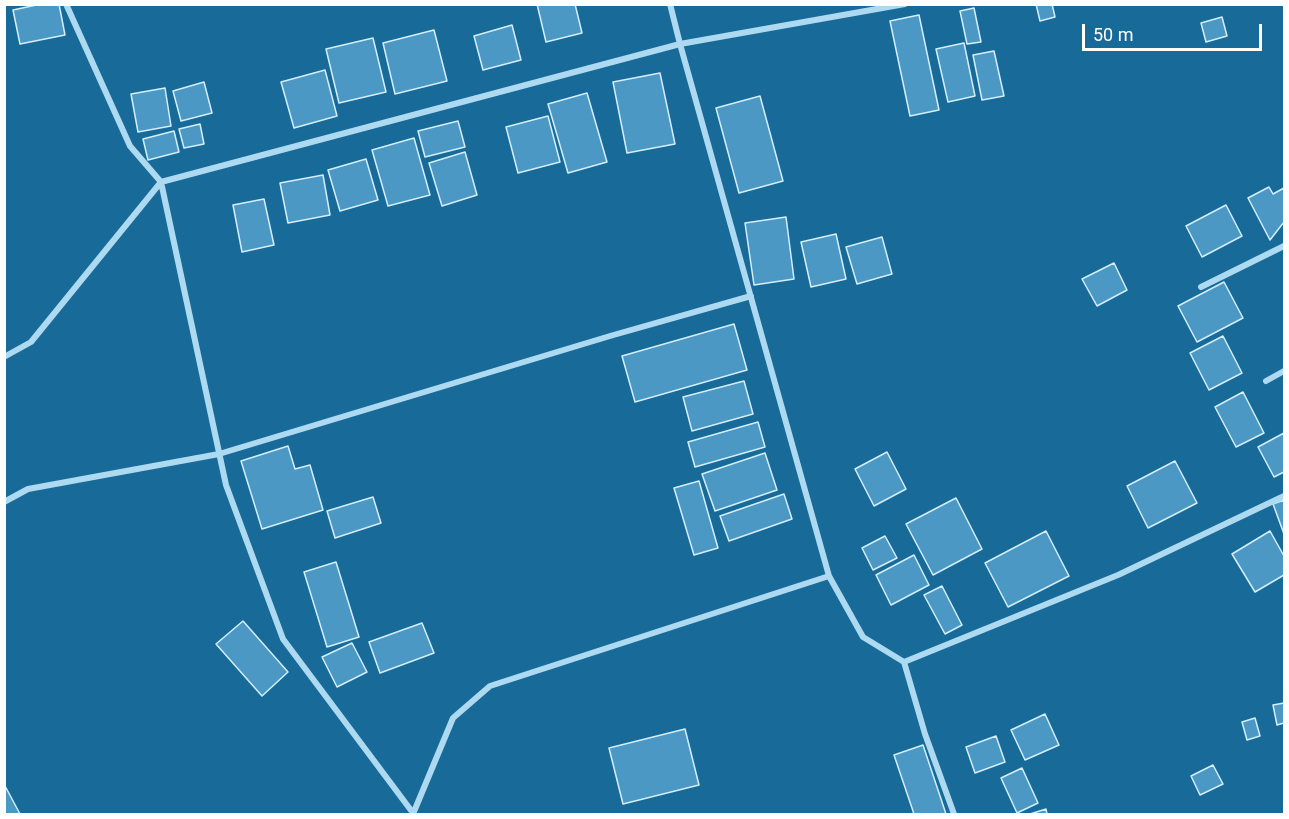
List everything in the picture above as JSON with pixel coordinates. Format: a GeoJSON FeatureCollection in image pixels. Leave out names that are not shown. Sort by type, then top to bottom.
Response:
{"type":"FeatureCollection","features":[{"type":"Feature","properties":{"kind":"street"},"geometry":{"type":"LineString","coordinates":[[66,4],[130,146],[161,182],[226,486],[283,639],[413,814]]}},
{"type":"Feature","properties":{"kind":"street"},"geometry":{"type":"LineString","coordinates":[[670,4],[829,576],[864,637],[904,662],[925,734],[954,814]]}},
{"type":"Feature","properties":{"kind":"street"},"geometry":{"type":"LineString","coordinates":[[4,357],[31,342],[161,182],[680,44],[905,4]]}},
{"type":"Feature","properties":{"kind":"street"},"geometry":{"type":"LineString","coordinates":[[1201,287],[1284,246]]}},
{"type":"Feature","properties":{"kind":"street"},"geometry":{"type":"LineString","coordinates":[[4,502],[28,489],[219,454],[751,296]]}},
{"type":"Feature","properties":{"kind":"street"},"geometry":{"type":"LineString","coordinates":[[1266,381],[1284,371]]}},
{"type":"Feature","properties":{"kind":"street"},"geometry":{"type":"LineString","coordinates":[[904,662],[1118,575],[1284,496]]}},
{"type":"Feature","properties":{"kind":"street"},"geometry":{"type":"LineString","coordinates":[[413,814],[453,718],[490,686],[829,576]]}},
{"type":"Feature","properties":{"kind":"building"},"geometry":{"type":"Polygon","coordinates":[[[41,4],[59,4],[65,35],[20,44],[13,10],[41,4]]]}},
{"type":"Feature","properties":{"kind":"building"},"geometry":{"type":"Polygon","coordinates":[[[537,4],[575,4],[582,33],[546,42],[537,4]]]}},
{"type":"Feature","properties":{"kind":"building"},"geometry":{"type":"Polygon","coordinates":[[[1036,4],[1052,4],[1055,17],[1040,21],[1036,4]]]}},
{"type":"Feature","properties":{"kind":"building"},"geometry":{"type":"Polygon","coordinates":[[[974,8],[981,42],[967,44],[960,11],[974,8]]]}},
{"type":"Feature","properties":{"kind":"building"},"geometry":{"type":"Polygon","coordinates":[[[919,15],[939,110],[910,116],[890,21],[919,15]]]}},
{"type":"Feature","properties":{"kind":"building"},"geometry":{"type":"Polygon","coordinates":[[[1222,17],[1227,36],[1206,42],[1201,23],[1222,17]]]}},
{"type":"Feature","properties":{"kind":"building"},"geometry":{"type":"Polygon","coordinates":[[[512,25],[521,60],[483,70],[474,36],[512,25]]]}},
{"type":"Feature","properties":{"kind":"building"},"geometry":{"type":"Polygon","coordinates":[[[434,30],[447,81],[395,94],[383,43],[434,30]]]}},
{"type":"Feature","properties":{"kind":"building"},"geometry":{"type":"Polygon","coordinates":[[[373,38],[386,92],[339,103],[326,49],[373,38]]]}},
{"type":"Feature","properties":{"kind":"building"},"geometry":{"type":"Polygon","coordinates":[[[964,43],[975,96],[948,102],[936,49],[964,43]]]}},
{"type":"Feature","properties":{"kind":"building"},"geometry":{"type":"Polygon","coordinates":[[[994,51],[1004,96],[982,100],[973,55],[994,51]]]}},
{"type":"Feature","properties":{"kind":"building"},"geometry":{"type":"Polygon","coordinates":[[[325,70],[337,116],[294,128],[281,82],[325,70]]]}},
{"type":"Feature","properties":{"kind":"building"},"geometry":{"type":"Polygon","coordinates":[[[660,73],[675,144],[627,153],[613,82],[660,73]]]}},
{"type":"Feature","properties":{"kind":"building"},"geometry":{"type":"Polygon","coordinates":[[[204,82],[212,113],[181,121],[173,91],[204,82]]]}},
{"type":"Feature","properties":{"kind":"building"},"geometry":{"type":"Polygon","coordinates":[[[165,88],[171,126],[138,132],[131,94],[165,88]]]}},
{"type":"Feature","properties":{"kind":"building"},"geometry":{"type":"Polygon","coordinates":[[[587,93],[607,162],[568,173],[548,104],[587,93]]]}},
{"type":"Feature","properties":{"kind":"building"},"geometry":{"type":"Polygon","coordinates":[[[760,96],[783,181],[739,193],[716,108],[760,96]]]}},
{"type":"Feature","properties":{"kind":"building"},"geometry":{"type":"Polygon","coordinates":[[[548,116],[560,162],[518,173],[506,127],[548,116]]]}},
{"type":"Feature","properties":{"kind":"building"},"geometry":{"type":"Polygon","coordinates":[[[458,121],[465,147],[425,157],[418,131],[458,121]]]}},
{"type":"Feature","properties":{"kind":"building"},"geometry":{"type":"Polygon","coordinates":[[[200,124],[204,144],[184,148],[179,129],[200,124]]]}},
{"type":"Feature","properties":{"kind":"building"},"geometry":{"type":"Polygon","coordinates":[[[174,131],[179,152],[148,160],[143,139],[174,131]]]}},
{"type":"Feature","properties":{"kind":"building"},"geometry":{"type":"Polygon","coordinates":[[[414,138],[430,195],[388,206],[372,150],[414,138]]]}},
{"type":"Feature","properties":{"kind":"building"},"geometry":{"type":"Polygon","coordinates":[[[465,152],[477,195],[442,206],[429,163],[465,152]]]}},
{"type":"Feature","properties":{"kind":"building"},"geometry":{"type":"Polygon","coordinates":[[[366,159],[378,200],[340,211],[328,170],[366,159]]]}},
{"type":"Feature","properties":{"kind":"building"},"geometry":{"type":"Polygon","coordinates":[[[323,175],[330,215],[288,223],[280,183],[323,175]]]}},
{"type":"Feature","properties":{"kind":"building"},"geometry":{"type":"Polygon","coordinates":[[[1269,187],[1273,194],[1284,188],[1284,222],[1270,240],[1248,198],[1269,187]]]}},
{"type":"Feature","properties":{"kind":"building"},"geometry":{"type":"Polygon","coordinates":[[[264,199],[274,245],[242,252],[233,205],[264,199]]]}},
{"type":"Feature","properties":{"kind":"building"},"geometry":{"type":"Polygon","coordinates":[[[1226,205],[1242,236],[1202,257],[1186,226],[1226,205]]]}},
{"type":"Feature","properties":{"kind":"building"},"geometry":{"type":"Polygon","coordinates":[[[786,217],[794,279],[754,285],[745,223],[786,217]]]}},
{"type":"Feature","properties":{"kind":"building"},"geometry":{"type":"Polygon","coordinates":[[[836,234],[846,279],[811,287],[801,242],[836,234]]]}},
{"type":"Feature","properties":{"kind":"building"},"geometry":{"type":"Polygon","coordinates":[[[882,237],[892,274],[857,284],[846,247],[882,237]]]}},
{"type":"Feature","properties":{"kind":"building"},"geometry":{"type":"Polygon","coordinates":[[[1114,263],[1127,290],[1097,306],[1082,279],[1114,263]]]}},
{"type":"Feature","properties":{"kind":"building"},"geometry":{"type":"Polygon","coordinates":[[[1224,282],[1243,318],[1197,342],[1178,306],[1224,282]]]}},
{"type":"Feature","properties":{"kind":"building"},"geometry":{"type":"Polygon","coordinates":[[[734,324],[747,370],[635,402],[622,356],[734,324]]]}},
{"type":"Feature","properties":{"kind":"building"},"geometry":{"type":"Polygon","coordinates":[[[1223,336],[1242,373],[1209,390],[1190,353],[1223,336]]]}},
{"type":"Feature","properties":{"kind":"building"},"geometry":{"type":"Polygon","coordinates":[[[744,381],[753,414],[692,431],[683,397],[744,381]]]}},
{"type":"Feature","properties":{"kind":"building"},"geometry":{"type":"Polygon","coordinates":[[[1243,392],[1264,433],[1236,447],[1215,407],[1243,392]]]}},
{"type":"Feature","properties":{"kind":"building"},"geometry":{"type":"Polygon","coordinates":[[[758,422],[765,447],[695,467],[688,442],[758,422]]]}},
{"type":"Feature","properties":{"kind":"building"},"geometry":{"type":"Polygon","coordinates":[[[1284,433],[1284,472],[1274,477],[1258,447],[1284,433]]]}},
{"type":"Feature","properties":{"kind":"building"},"geometry":{"type":"Polygon","coordinates":[[[288,446],[295,469],[310,465],[323,510],[262,529],[241,461],[288,446]]]}},
{"type":"Feature","properties":{"kind":"building"},"geometry":{"type":"Polygon","coordinates":[[[887,452],[906,489],[874,506],[855,469],[887,452]]]}},
{"type":"Feature","properties":{"kind":"building"},"geometry":{"type":"Polygon","coordinates":[[[765,453],[777,490],[715,511],[702,474],[765,453]]]}},
{"type":"Feature","properties":{"kind":"building"},"geometry":{"type":"Polygon","coordinates":[[[1175,461],[1197,503],[1148,528],[1127,486],[1175,461]]]}},
{"type":"Feature","properties":{"kind":"building"},"geometry":{"type":"Polygon","coordinates":[[[699,481],[718,548],[694,555],[674,488],[699,481]]]}},
{"type":"Feature","properties":{"kind":"building"},"geometry":{"type":"Polygon","coordinates":[[[784,494],[792,519],[729,541],[720,516],[784,494]]]}},
{"type":"Feature","properties":{"kind":"building"},"geometry":{"type":"Polygon","coordinates":[[[373,497],[381,523],[335,538],[327,511],[373,497]]]}},
{"type":"Feature","properties":{"kind":"building"},"geometry":{"type":"Polygon","coordinates":[[[956,498],[982,549],[933,575],[906,524],[956,498]]]}},
{"type":"Feature","properties":{"kind":"building"},"geometry":{"type":"Polygon","coordinates":[[[1284,500],[1284,534],[1273,504],[1284,500]]]}},
{"type":"Feature","properties":{"kind":"building"},"geometry":{"type":"Polygon","coordinates":[[[1046,531],[1069,576],[1008,607],[985,563],[1046,531]]]}},
{"type":"Feature","properties":{"kind":"building"},"geometry":{"type":"Polygon","coordinates":[[[1270,531],[1284,556],[1284,575],[1255,592],[1232,554],[1270,531]]]}},
{"type":"Feature","properties":{"kind":"building"},"geometry":{"type":"Polygon","coordinates":[[[885,536],[897,558],[873,570],[862,548],[885,536]]]}},
{"type":"Feature","properties":{"kind":"building"},"geometry":{"type":"Polygon","coordinates":[[[914,555],[929,585],[891,605],[876,575],[914,555]]]}},
{"type":"Feature","properties":{"kind":"building"},"geometry":{"type":"Polygon","coordinates":[[[336,562],[359,637],[327,647],[304,572],[336,562]]]}},
{"type":"Feature","properties":{"kind":"building"},"geometry":{"type":"Polygon","coordinates":[[[942,586],[962,625],[945,634],[924,595],[942,586]]]}},
{"type":"Feature","properties":{"kind":"building"},"geometry":{"type":"Polygon","coordinates":[[[243,621],[288,672],[262,696],[216,644],[243,621]]]}},
{"type":"Feature","properties":{"kind":"building"},"geometry":{"type":"Polygon","coordinates":[[[422,623],[434,653],[380,673],[369,642],[422,623]]]}},
{"type":"Feature","properties":{"kind":"building"},"geometry":{"type":"Polygon","coordinates":[[[352,643],[367,672],[337,687],[322,657],[352,643]]]}},
{"type":"Feature","properties":{"kind":"building"},"geometry":{"type":"Polygon","coordinates":[[[1284,703],[1284,723],[1277,725],[1273,705],[1284,703]]]}},
{"type":"Feature","properties":{"kind":"building"},"geometry":{"type":"Polygon","coordinates":[[[1045,714],[1059,745],[1025,760],[1011,730],[1045,714]]]}},
{"type":"Feature","properties":{"kind":"building"},"geometry":{"type":"Polygon","coordinates":[[[1255,718],[1260,736],[1247,740],[1242,722],[1255,718]]]}},
{"type":"Feature","properties":{"kind":"building"},"geometry":{"type":"Polygon","coordinates":[[[685,729],[699,785],[623,804],[609,748],[685,729]]]}},
{"type":"Feature","properties":{"kind":"building"},"geometry":{"type":"Polygon","coordinates":[[[996,736],[1005,762],[975,773],[966,747],[996,736]]]}},
{"type":"Feature","properties":{"kind":"building"},"geometry":{"type":"Polygon","coordinates":[[[923,745],[946,814],[914,814],[894,755],[923,745]]]}},
{"type":"Feature","properties":{"kind":"building"},"geometry":{"type":"Polygon","coordinates":[[[1213,765],[1223,784],[1200,795],[1191,776],[1213,765]]]}},
{"type":"Feature","properties":{"kind":"building"},"geometry":{"type":"Polygon","coordinates":[[[1022,768],[1038,803],[1017,813],[1001,778],[1022,768]]]}},
{"type":"Feature","properties":{"kind":"building"},"geometry":{"type":"Polygon","coordinates":[[[4,784],[20,814],[4,814],[4,784]]]}},
{"type":"Feature","properties":{"kind":"building"},"geometry":{"type":"Polygon","coordinates":[[[1046,809],[1047,814],[1030,814],[1046,809]]]}}]}
